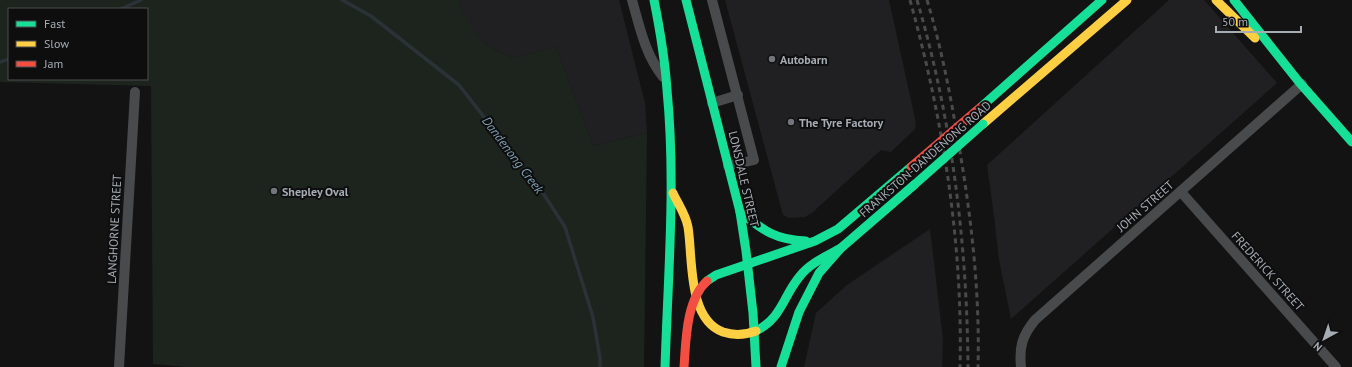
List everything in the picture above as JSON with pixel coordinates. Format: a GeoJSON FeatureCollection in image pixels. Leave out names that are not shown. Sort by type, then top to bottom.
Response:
{"type":"FeatureCollection","features":[{"type":"Feature","properties":{"kind":"main road"},"geometry":{"type":"LineString","coordinates":[[654,0],[662,42],[667,81],[671,140],[670,240],[665,367]]}},
{"type":"Feature","properties":{"kind":"main road","name":"LONSDALE STREET"},"geometry":{"type":"LineString","coordinates":[[686,0],[740,212],[748,265],[755,332],[756,367]]}},
{"type":"Feature","properties":{"kind":"main road","name":"FRANKSTON-DANDENONG ROAD"},"geometry":{"type":"LineString","coordinates":[[696,294],[703,284],[712,277],[815,241],[838,229],[981,107],[1102,0]]}},
{"type":"Feature","properties":{"kind":"main road","name":"FRANKSTON-DANDENONG ROAD"},"geometry":{"type":"LineString","coordinates":[[781,367],[795,323],[813,283],[819,272],[840,248],[1127,0]]}},
{"type":"Feature","properties":{"kind":"main road"},"geometry":{"type":"LineString","coordinates":[[1216,0],[1301,83]]}},
{"type":"Feature","properties":{"kind":"main road"},"geometry":{"type":"LineString","coordinates":[[1234,0],[1301,83],[1352,142]]}},
{"type":"Feature","properties":{"kind":"main road"},"geometry":{"type":"LineString","coordinates":[[671,189],[687,223],[690,255],[699,307],[708,321],[718,329],[733,334],[745,334],[755,332],[764,327],[773,320],[795,281],[802,272],[840,248]]}},
{"type":"Feature","properties":{"kind":"main road"},"geometry":{"type":"LineString","coordinates":[[740,212],[764,231],[777,237],[795,241],[815,241]]}},
{"type":"Feature","properties":{"kind":"main road"},"geometry":{"type":"LineString","coordinates":[[684,367],[690,311],[696,294]]}},
{"type":"Feature","properties":{"kind":"street"},"geometry":{"type":"LineString","coordinates":[[632,0],[648,54],[653,64],[667,81]]}},
{"type":"Feature","properties":{"kind":"street","name":"LONSDALE STREET"},"geometry":{"type":"LineString","coordinates":[[712,0],[754,160],[728,166]]}},
{"type":"Feature","properties":{"kind":"street","name":"JOHN STREET"},"geometry":{"type":"LineString","coordinates":[[1021,367],[1020,355],[1023,337],[1035,320],[1181,192],[1301,83]]}},
{"type":"Feature","properties":{"kind":"street","name":"LANGHORNE STREET"},"geometry":{"type":"LineString","coordinates":[[119,367],[135,92]]}},
{"type":"Feature","properties":{"kind":"street"},"geometry":{"type":"LineString","coordinates":[[712,103],[738,95]]}},
{"type":"Feature","properties":{"kind":"street","name":"FREDERICK STREET"},"geometry":{"type":"LineString","coordinates":[[1181,192],[1336,367]]}},
{"type":"Feature","properties":{"kind":"shaded area"},"geometry":{"type":"Polygon","coordinates":[[[0,0],[458,0],[461,10],[482,41],[499,52],[512,58],[556,47],[593,146],[647,133],[644,367],[186,367],[153,364],[151,86],[0,82],[0,0]]]}},
{"type":"Feature","properties":{"kind":"shaded area"},"geometry":{"type":"Polygon","coordinates":[[[458,0],[619,0],[645,103],[647,133],[593,146],[556,47],[512,58],[499,52],[482,41],[460,10],[458,0]]]}},
{"type":"Feature","properties":{"kind":"shaded area"},"geometry":{"type":"Polygon","coordinates":[[[725,0],[889,0],[916,123],[915,129],[891,152],[881,150],[813,212],[805,217],[789,218],[783,215],[725,0]]]}},
{"type":"Feature","properties":{"kind":"shaded area"},"geometry":{"type":"Polygon","coordinates":[[[1169,0],[1204,0],[1277,83],[1011,319],[999,260],[987,165],[1169,0]]]}},
{"type":"Feature","properties":{"kind":"shaded area"},"geometry":{"type":"Polygon","coordinates":[[[930,229],[943,340],[942,367],[804,367],[816,313],[847,285],[930,229]]]}},
{"type":"Feature","properties":{"kind":"waterway","name":"Dandenong Creek"},"geometry":{"type":"LineString","coordinates":[[123,8],[141,0]]}},
{"type":"Feature","properties":{"kind":"waterway","name":"Dandenong Creek"},"geometry":{"type":"LineString","coordinates":[[342,0],[371,16],[459,85],[541,190],[565,227],[593,317],[600,358],[600,367]]}},
{"type":"Feature","properties":{"kind":"waterway","name":"Dandenong Creek"},"geometry":{"type":"LineString","coordinates":[[0,62],[8,59]]}},
{"type":"Feature","properties":{"kind":"railway"},"geometry":{"type":"LineString","coordinates":[[910,0],[932,90],[948,182],[958,274],[960,367]]}},
{"type":"Feature","properties":{"kind":"railway"},"geometry":{"type":"LineString","coordinates":[[917,0],[940,90],[955,182],[965,274],[968,367]]}},
{"type":"Feature","properties":{"kind":"railway"},"geometry":{"type":"LineString","coordinates":[[927,0],[941,52],[967,196],[974,253],[978,310],[978,367]]}},
{"type":"Feature","properties":{"kind":"traffic: fast"},"geometry":{"type":"LineString","coordinates":[[654,0],[665,68],[670,125],[671,194],[665,367]]}},
{"type":"Feature","properties":{"kind":"traffic: fast"},"geometry":{"type":"LineString","coordinates":[[686,0],[740,212],[753,313],[756,367]]}},
{"type":"Feature","properties":{"kind":"traffic: fast"},"geometry":{"type":"LineString","coordinates":[[981,107],[1102,0]]}},
{"type":"Feature","properties":{"kind":"traffic: fast"},"geometry":{"type":"LineString","coordinates":[[1234,0],[1299,82],[1352,142]]}},
{"type":"Feature","properties":{"kind":"traffic: fast"},"geometry":{"type":"LineString","coordinates":[[914,185],[983,124]]}},
{"type":"Feature","properties":{"kind":"traffic: fast"},"geometry":{"type":"LineString","coordinates":[[707,281],[716,275],[815,241],[838,229],[911,167]]}},
{"type":"Feature","properties":{"kind":"traffic: fast"},"geometry":{"type":"LineString","coordinates":[[781,367],[799,312],[819,273],[841,248],[914,185]]}},
{"type":"Feature","properties":{"kind":"traffic: fast"},"geometry":{"type":"LineString","coordinates":[[740,212],[770,233],[786,239],[806,241]]}},
{"type":"Feature","properties":{"kind":"traffic: fast"},"geometry":{"type":"LineString","coordinates":[[756,331],[765,326],[777,313],[794,284],[804,271],[819,260],[841,248]]}},
{"type":"Feature","properties":{"kind":"traffic: slow"},"geometry":{"type":"LineString","coordinates":[[983,124],[1127,0]]}},
{"type":"Feature","properties":{"kind":"traffic: slow"},"geometry":{"type":"LineString","coordinates":[[1216,0],[1255,38]]}},
{"type":"Feature","properties":{"kind":"traffic: slow"},"geometry":{"type":"LineString","coordinates":[[673,193],[684,214],[688,227],[694,286],[697,301],[703,314],[711,325],[723,332],[740,334],[756,331]]}},
{"type":"Feature","properties":{"kind":"traffic: jam"},"geometry":{"type":"LineString","coordinates":[[911,167],[981,107]]}},
{"type":"Feature","properties":{"kind":"traffic: jam"},"geometry":{"type":"LineString","coordinates":[[684,367],[688,321],[691,309],[700,289],[707,281]]}},
{"type":"Feature","properties":{"kind":"place","name":"Autobarn"},"geometry":{"type":"Point","coordinates":[772,59]}},
{"type":"Feature","properties":{"kind":"place","name":"The Tyre Factory"},"geometry":{"type":"Point","coordinates":[791,122]}},
{"type":"Feature","properties":{"kind":"place","name":"Shepley Oval"},"geometry":{"type":"Point","coordinates":[274,191]}}]}
